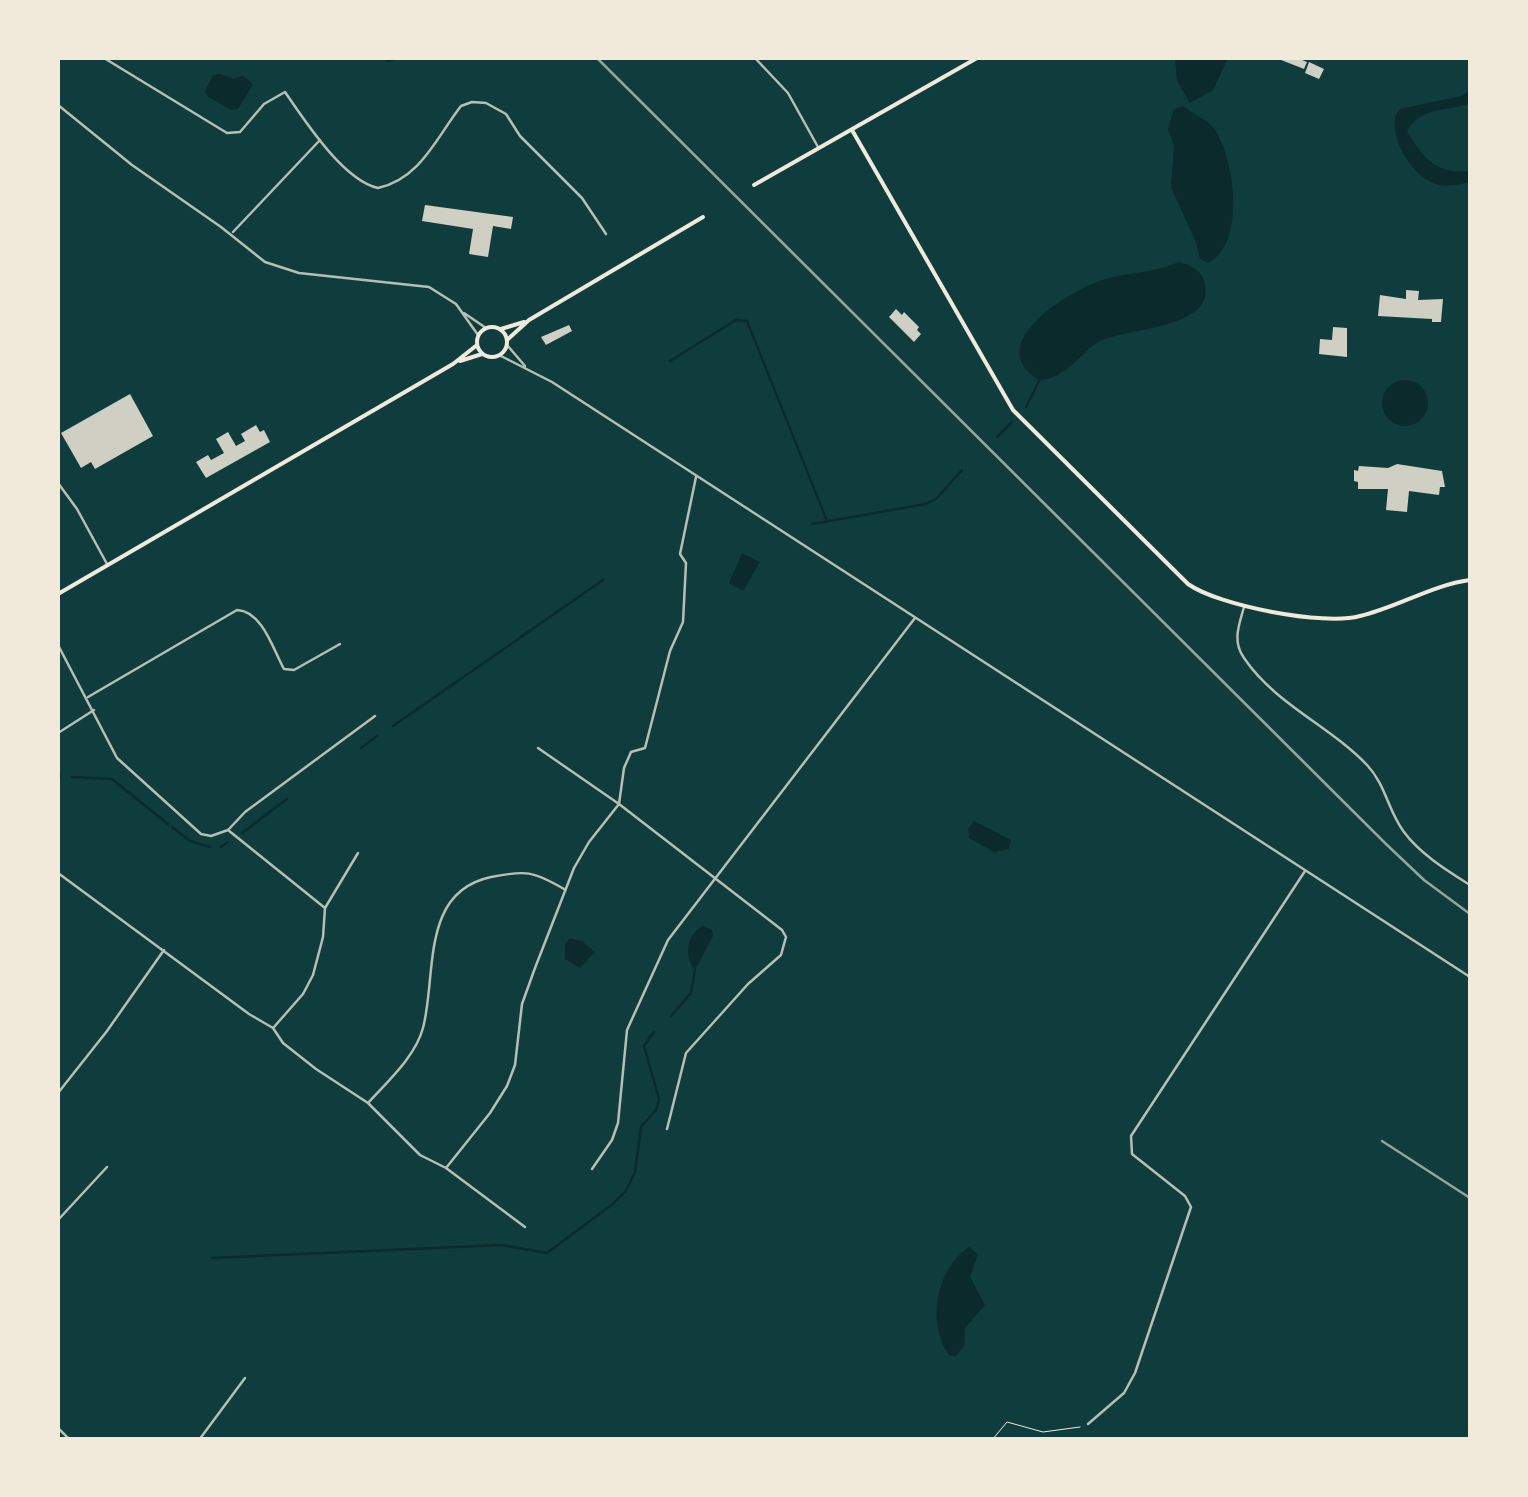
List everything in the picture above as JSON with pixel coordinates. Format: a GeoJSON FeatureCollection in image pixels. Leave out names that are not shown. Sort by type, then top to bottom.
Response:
{"type":"FeatureCollection","features":[{"type":"Feature","properties":{"kind":"main road"},"geometry":{"type":"LineString","coordinates":[[754,185],[967,60],[977,58]]}},
{"type":"Feature","properties":{"kind":"main road"},"geometry":{"type":"LineString","coordinates":[[852,130],[1013,410],[1188,584],[1212,598],[1346,620],[1470,580]]}},
{"type":"Feature","properties":{"kind":"main road"},"geometry":{"type":"LineString","coordinates":[[58,594],[455,363],[476,345],[486,328],[501,330],[529,320],[702,217]]}},
{"type":"Feature","properties":{"kind":"main road"},"geometry":{"type":"LineString","coordinates":[[455,363],[482,354],[499,355],[529,320]]}},
{"type":"Feature","properties":{"kind":"main road"},"geometry":{"type":"LineString","coordinates":[[501,330],[507,343]]}},
{"type":"Feature","properties":{"kind":"main road"},"geometry":{"type":"LineString","coordinates":[[476,345],[482,354]]}},
{"type":"Feature","properties":{"kind":"street"},"geometry":{"type":"LineString","coordinates":[[104,58],[227,134],[240,132],[264,104],[284,92],[356,178],[378,188],[403,178],[417,166],[462,106],[486,103],[510,118],[520,136],[582,198],[606,234]]}},
{"type":"Feature","properties":{"kind":"street"},"geometry":{"type":"LineString","coordinates":[[755,58],[788,93],[819,148]]}},
{"type":"Feature","properties":{"kind":"street"},"geometry":{"type":"LineString","coordinates":[[58,105],[132,165],[276,267],[298,273],[423,285],[442,292],[486,328]]}},
{"type":"Feature","properties":{"kind":"street"},"geometry":{"type":"LineString","coordinates":[[231,234],[321,139]]}},
{"type":"Feature","properties":{"kind":"street"},"geometry":{"type":"LineString","coordinates":[[462,312],[478,336]]}},
{"type":"Feature","properties":{"kind":"street"},"geometry":{"type":"LineString","coordinates":[[507,343],[526,367]]}},
{"type":"Feature","properties":{"kind":"street"},"geometry":{"type":"LineString","coordinates":[[499,355],[526,367],[696,475],[1470,977]]}},
{"type":"Feature","properties":{"kind":"street"},"geometry":{"type":"LineString","coordinates":[[446,1168],[507,1086],[515,1066],[522,1004],[566,890],[589,842],[619,804],[624,768],[631,752],[645,748],[670,651],[683,622],[686,563],[680,554],[696,475]]}},
{"type":"Feature","properties":{"kind":"street"},"geometry":{"type":"LineString","coordinates":[[58,483],[108,566]]}},
{"type":"Feature","properties":{"kind":"street"},"geometry":{"type":"LineString","coordinates":[[1244,605],[1236,638],[1243,657],[1296,710],[1370,767],[1383,784],[1403,832],[1470,886]]}},
{"type":"Feature","properties":{"kind":"street"},"geometry":{"type":"LineString","coordinates":[[87,698],[237,610],[255,616],[284,669],[294,670],[340,644]]}},
{"type":"Feature","properties":{"kind":"street"},"geometry":{"type":"LineString","coordinates":[[592,1169],[612,1140],[618,1123],[624,1050],[636,1009],[668,940],[915,618]]}},
{"type":"Feature","properties":{"kind":"street"},"geometry":{"type":"LineString","coordinates":[[58,645],[108,744],[128,769],[201,834],[212,836],[228,830],[246,812],[375,716]]}},
{"type":"Feature","properties":{"kind":"street"},"geometry":{"type":"LineString","coordinates":[[58,733],[94,710]]}},
{"type":"Feature","properties":{"kind":"street"},"geometry":{"type":"LineString","coordinates":[[538,748],[619,804],[782,930],[786,946],[780,956],[702,1032],[686,1053],[667,1128]]}},
{"type":"Feature","properties":{"kind":"street"},"geometry":{"type":"LineString","coordinates":[[228,830],[325,908]]}},
{"type":"Feature","properties":{"kind":"street"},"geometry":{"type":"LineString","coordinates":[[274,1028],[314,975],[325,908],[358,853]]}},
{"type":"Feature","properties":{"kind":"street"},"geometry":{"type":"LineString","coordinates":[[1088,1424],[1124,1393],[1135,1373],[1191,1207],[1185,1196],[1132,1154],[1131,1136],[1306,870]]}},
{"type":"Feature","properties":{"kind":"street"},"geometry":{"type":"LineString","coordinates":[[368,1102],[398,1070],[423,1028],[438,923],[453,898],[477,880],[521,871],[532,872],[566,890]]}},
{"type":"Feature","properties":{"kind":"street"},"geometry":{"type":"LineString","coordinates":[[58,873],[248,1014],[274,1028],[283,1043],[316,1070],[368,1102],[420,1155],[446,1168],[526,1227]]}},
{"type":"Feature","properties":{"kind":"street"},"geometry":{"type":"LineString","coordinates":[[58,1093],[164,949]]}},
{"type":"Feature","properties":{"kind":"street"},"geometry":{"type":"LineString","coordinates":[[58,1220],[107,1166]]}},
{"type":"Feature","properties":{"kind":"street"},"geometry":{"type":"LineString","coordinates":[[199,1440],[245,1378]]}},
{"type":"Feature","properties":{"kind":"street"},"geometry":{"type":"LineString","coordinates":[[58,1428],[70,1440]]}},
{"type":"Feature","properties":{"kind":"path"},"geometry":{"type":"LineString","coordinates":[[992,1440],[1007,1422],[1043,1432],[1088,1424]]}},
{"type":"Feature","properties":{"kind":"water"},"geometry":{"type":"Polygon","coordinates":[[[1175,58],[1228,58],[1213,90],[1190,103],[1177,81],[1175,58]]]}},
{"type":"Feature","properties":{"kind":"water"},"geometry":{"type":"Polygon","coordinates":[[[213,75],[233,79],[243,76],[253,84],[238,109],[231,110],[207,96],[205,91],[213,75]]]}},
{"type":"Feature","properties":{"kind":"water"},"geometry":{"type":"Polygon","coordinates":[[[1470,90],[1470,103],[1420,117],[1407,131],[1432,163],[1449,170],[1470,171],[1470,182],[1439,185],[1420,175],[1405,157],[1396,136],[1395,116],[1400,109],[1461,96],[1470,90]]]}},
{"type":"Feature","properties":{"kind":"water"},"geometry":{"type":"Polygon","coordinates":[[[1183,106],[1215,130],[1232,180],[1228,238],[1220,253],[1208,263],[1200,259],[1171,187],[1174,146],[1168,129],[1174,109],[1183,106]]]}},
{"type":"Feature","properties":{"kind":"water"},"geometry":{"type":"Polygon","coordinates":[[[1179,262],[1201,275],[1205,295],[1198,308],[1184,318],[1097,343],[1064,371],[1048,379],[1039,380],[1024,366],[1020,351],[1025,335],[1052,307],[1102,280],[1179,262]]]}},
{"type":"Feature","properties":{"kind":"water"},"geometry":{"type":"Polygon","coordinates":[[[1405,380],[1421,387],[1428,403],[1421,419],[1405,426],[1389,419],[1382,403],[1389,387],[1405,380]]]}},
{"type":"Feature","properties":{"kind":"water"},"geometry":{"type":"Polygon","coordinates":[[[742,553],[760,562],[743,591],[729,583],[742,553]]]}},
{"type":"Feature","properties":{"kind":"water"},"geometry":{"type":"Polygon","coordinates":[[[974,821],[1011,840],[1009,849],[994,852],[969,838],[968,829],[974,821]]]}},
{"type":"Feature","properties":{"kind":"water"},"geometry":{"type":"Polygon","coordinates":[[[703,926],[712,930],[713,936],[695,970],[688,946],[693,934],[703,926]]]}},
{"type":"Feature","properties":{"kind":"water"},"geometry":{"type":"Polygon","coordinates":[[[570,938],[595,952],[580,968],[565,959],[565,944],[570,938]]]}},
{"type":"Feature","properties":{"kind":"water"},"geometry":{"type":"Polygon","coordinates":[[[969,1247],[978,1254],[970,1277],[985,1305],[965,1328],[964,1346],[956,1356],[949,1355],[938,1328],[938,1297],[949,1269],[969,1247]]]}},
{"type":"Feature","properties":{"kind":"building"},"geometry":{"type":"Polygon","coordinates":[[[1276,58],[1297,58],[1307,62],[1304,69],[1276,58]]]}},
{"type":"Feature","properties":{"kind":"building"},"geometry":{"type":"Polygon","coordinates":[[[1309,62],[1324,69],[1319,79],[1305,73],[1309,62]]]}},
{"type":"Feature","properties":{"kind":"building"},"geometry":{"type":"Polygon","coordinates":[[[425,205],[513,217],[511,229],[493,226],[488,257],[469,254],[473,229],[422,221],[425,205]]]}},
{"type":"Feature","properties":{"kind":"building"},"geometry":{"type":"Polygon","coordinates":[[[1406,290],[1419,291],[1418,300],[1443,299],[1441,322],[1378,316],[1380,295],[1406,299],[1406,290]]]}},
{"type":"Feature","properties":{"kind":"building"},"geometry":{"type":"Polygon","coordinates":[[[896,309],[919,327],[921,334],[914,342],[889,317],[896,309]]]}},
{"type":"Feature","properties":{"kind":"building"},"geometry":{"type":"Polygon","coordinates":[[[569,325],[572,331],[546,345],[541,337],[569,325]]]}},
{"type":"Feature","properties":{"kind":"building"},"geometry":{"type":"Polygon","coordinates":[[[1333,327],[1347,328],[1347,357],[1319,354],[1320,339],[1332,340],[1333,327]]]}},
{"type":"Feature","properties":{"kind":"building"},"geometry":{"type":"Polygon","coordinates":[[[130,394],[153,436],[95,469],[91,462],[81,468],[61,433],[130,394]]]}},
{"type":"Feature","properties":{"kind":"building"},"geometry":{"type":"Polygon","coordinates":[[[256,425],[270,442],[206,478],[196,462],[224,453],[216,439],[228,432],[236,446],[245,441],[241,434],[256,425]]]}},
{"type":"Feature","properties":{"kind":"building"},"geometry":{"type":"Polygon","coordinates":[[[1397,464],[1442,471],[1445,487],[1440,487],[1439,495],[1409,491],[1407,512],[1386,510],[1388,489],[1358,489],[1354,470],[1358,471],[1359,466],[1388,468],[1397,464]]]}},
{"type":"Feature","properties":{"kind":"waterway"},"geometry":{"type":"LineString","coordinates":[[387,61],[397,58]]}},
{"type":"Feature","properties":{"kind":"waterway"},"geometry":{"type":"LineString","coordinates":[[670,361],[736,320],[747,321],[827,521]]}},
{"type":"Feature","properties":{"kind":"waterway"},"geometry":{"type":"LineString","coordinates":[[1026,407],[1041,377]]}},
{"type":"Feature","properties":{"kind":"waterway"},"geometry":{"type":"LineString","coordinates":[[997,437],[1012,422]]}},
{"type":"Feature","properties":{"kind":"waterway"},"geometry":{"type":"LineString","coordinates":[[812,524],[926,504],[936,499],[962,470]]}},
{"type":"Feature","properties":{"kind":"waterway"},"geometry":{"type":"LineString","coordinates":[[393,726],[603,580]]}},
{"type":"Feature","properties":{"kind":"waterway"},"geometry":{"type":"LineString","coordinates":[[361,748],[377,736]]}},
{"type":"Feature","properties":{"kind":"waterway"},"geometry":{"type":"LineString","coordinates":[[72,777],[112,779],[168,824]]}},
{"type":"Feature","properties":{"kind":"waterway"},"geometry":{"type":"LineString","coordinates":[[242,833],[287,799]]}},
{"type":"Feature","properties":{"kind":"waterway"},"geometry":{"type":"LineString","coordinates":[[172,827],[190,841],[210,847]]}},
{"type":"Feature","properties":{"kind":"waterway"},"geometry":{"type":"LineString","coordinates":[[221,847],[228,842]]}},
{"type":"Feature","properties":{"kind":"waterway"},"geometry":{"type":"LineString","coordinates":[[671,1016],[691,993],[695,970]]}},
{"type":"Feature","properties":{"kind":"waterway"},"geometry":{"type":"LineString","coordinates":[[212,1258],[501,1245],[547,1253],[626,1191],[635,1172],[641,1127],[656,1110],[659,1099],[644,1046],[654,1032]]}},
{"type":"Feature","properties":{"kind":"railway"},"geometry":{"type":"LineString","coordinates":[[597,58],[1386,844],[1424,880],[1470,914]]}},
{"type":"Feature","properties":{"kind":"railway"},"geometry":{"type":"LineString","coordinates":[[1382,1141],[1470,1198]]}}]}
